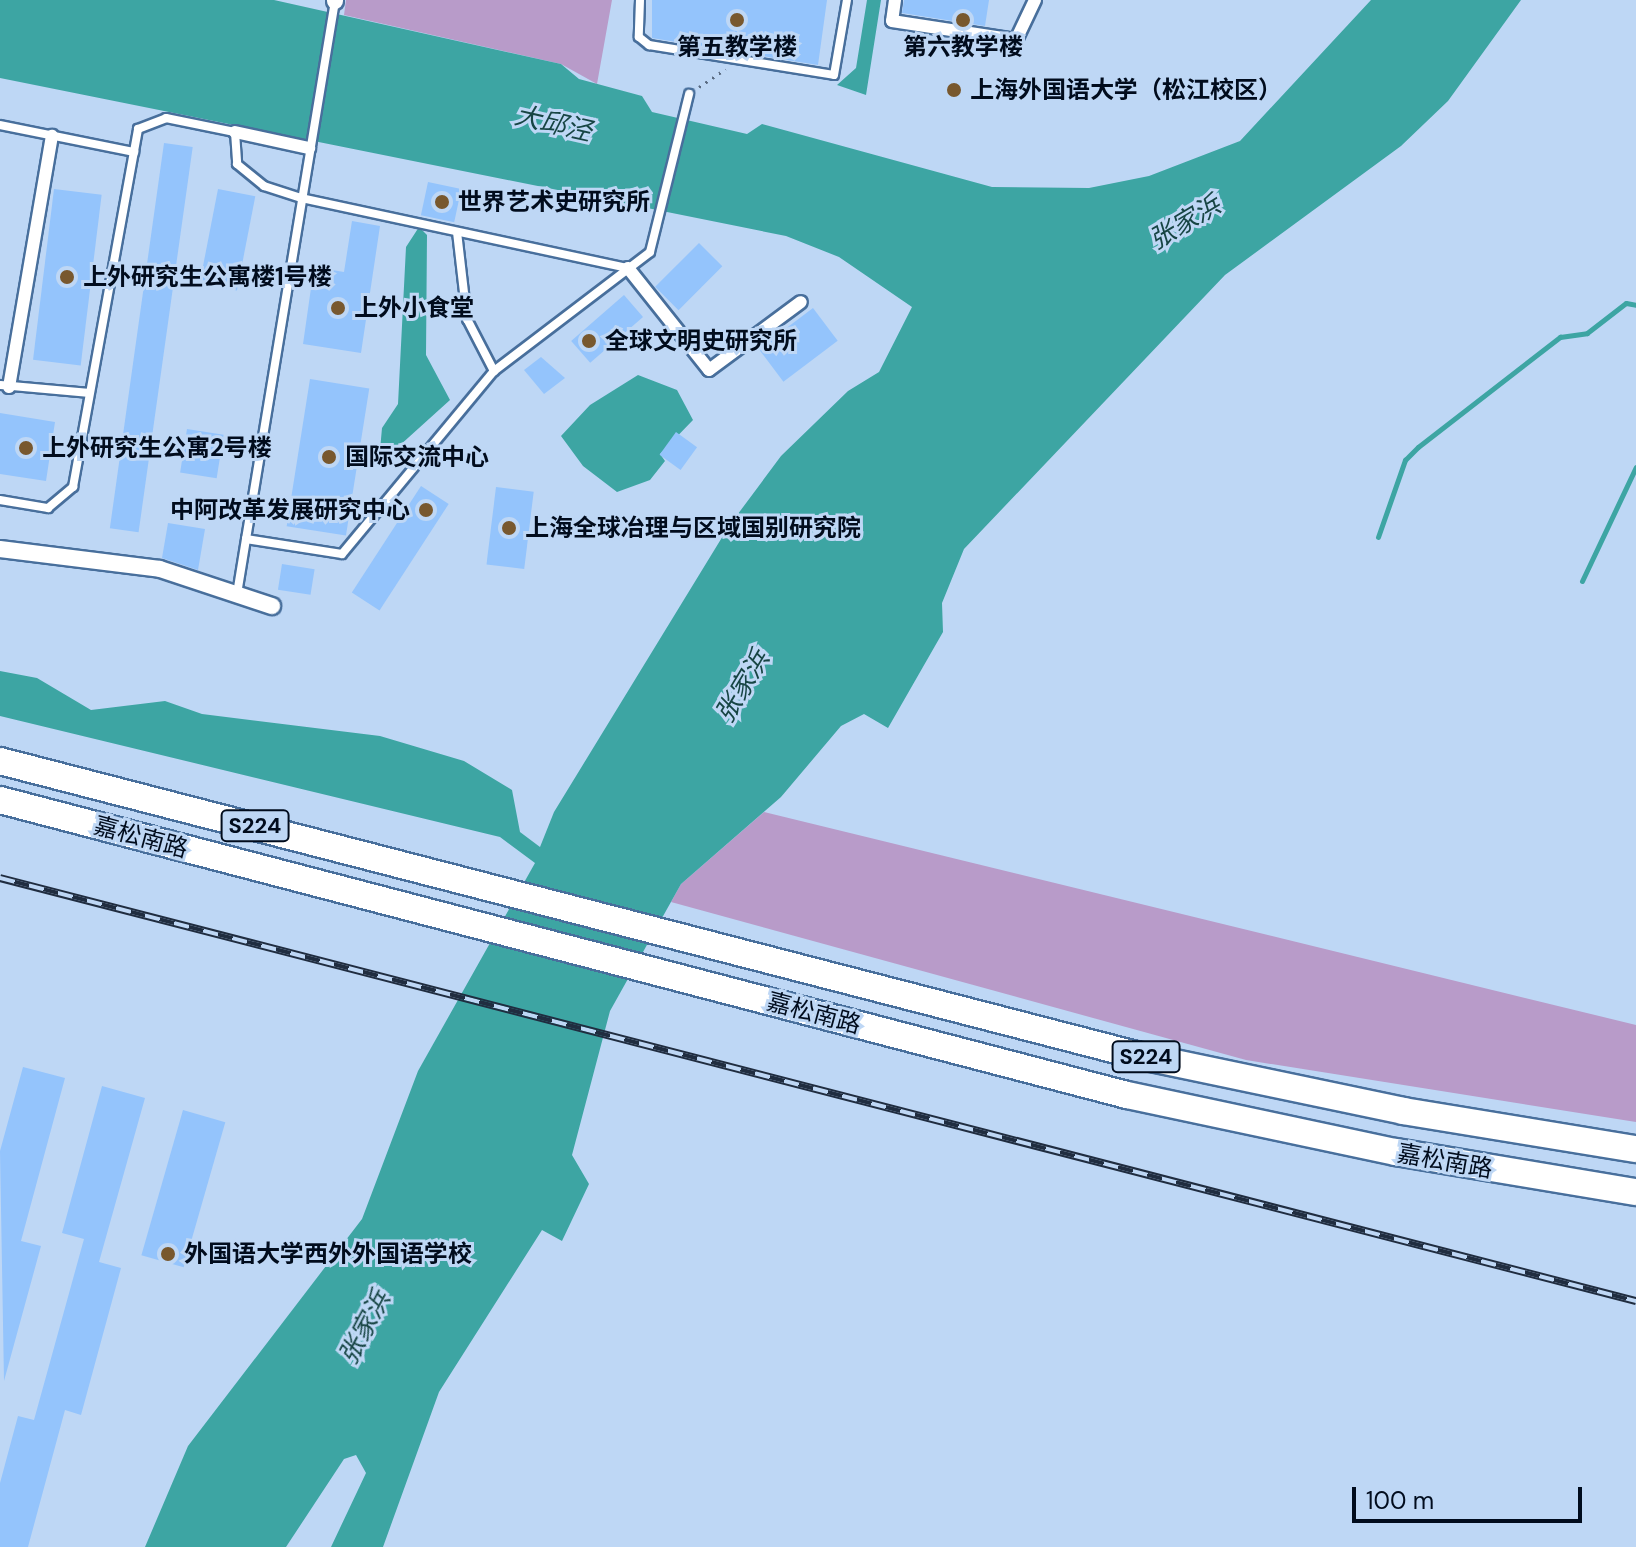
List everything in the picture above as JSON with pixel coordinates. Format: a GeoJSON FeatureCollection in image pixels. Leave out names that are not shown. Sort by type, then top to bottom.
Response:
{"type":"FeatureCollection","features":[{"type":"Feature","properties":{"kind":"main road","name":"嘉松南路"},"geometry":{"type":"LineString","coordinates":[[0,761],[1136,1055],[1403,1111],[1636,1149]]}},
{"type":"Feature","properties":{"kind":"main road","name":"嘉松南路"},"geometry":{"type":"LineString","coordinates":[[0,800],[475,927],[665,973],[1142,1099],[1636,1192]]}},
{"type":"Feature","properties":{"kind":"street"},"geometry":{"type":"LineString","coordinates":[[895,0],[892,21],[1016,40],[1035,0]]}},
{"type":"Feature","properties":{"kind":"street"},"geometry":{"type":"LineString","coordinates":[[235,132],[309,148]]}},
{"type":"Feature","properties":{"kind":"street"},"geometry":{"type":"LineString","coordinates":[[4,386],[52,136]]}},
{"type":"Feature","properties":{"kind":"street"},"geometry":{"type":"LineString","coordinates":[[628,268],[709,370],[801,302]]}},
{"type":"Feature","properties":{"kind":"street"},"geometry":{"type":"LineString","coordinates":[[0,549],[160,569],[272,606]]}},
{"type":"Feature","properties":{"kind":"lane"},"geometry":{"type":"LineString","coordinates":[[237,594],[335,0]]}},
{"type":"Feature","properties":{"kind":"lane"},"geometry":{"type":"LineString","coordinates":[[640,0],[639,37],[649,45],[834,75],[847,0]]}},
{"type":"Feature","properties":{"kind":"lane"},"geometry":{"type":"LineString","coordinates":[[246,539],[342,554],[494,371],[650,252],[663,220],[689,94]]}},
{"type":"Feature","properties":{"kind":"lane"},"geometry":{"type":"LineString","coordinates":[[0,500],[48,508],[63,502],[73,487],[138,129],[166,118],[235,132],[237,164],[264,186],[301,198],[628,268]]}},
{"type":"Feature","properties":{"kind":"lane"},"geometry":{"type":"LineString","coordinates":[[0,125],[134,152]]}},
{"type":"Feature","properties":{"kind":"lane"},"geometry":{"type":"LineString","coordinates":[[457,232],[467,319],[494,371]]}},
{"type":"Feature","properties":{"kind":"lane"},"geometry":{"type":"LineString","coordinates":[[4,386],[89,393]]}},
{"type":"Feature","properties":{"kind":"path"},"geometry":{"type":"LineString","coordinates":[[689,94],[740,60]]}},
{"type":"Feature","properties":{"kind":"shaded area"},"geometry":{"type":"Polygon","coordinates":[[[346,0],[612,0],[597,84],[561,64],[344,15],[346,0]]]}},
{"type":"Feature","properties":{"kind":"shaded area"},"geometry":{"type":"Polygon","coordinates":[[[764,812],[1636,1025],[1636,1122],[1246,1060],[671,902],[681,884],[764,812]]]}},
{"type":"Feature","properties":{"kind":"water"},"geometry":{"type":"Polygon","coordinates":[[[0,0],[274,0],[561,64],[579,79],[642,96],[652,112],[747,134],[762,124],[992,187],[1089,188],[1149,176],[1240,141],[1371,0],[1521,0],[1448,101],[1401,146],[1225,275],[964,549],[942,603],[943,632],[888,728],[864,714],[841,726],[781,797],[681,884],[610,1011],[572,1155],[589,1184],[562,1241],[542,1230],[439,1392],[383,1547],[331,1547],[366,1473],[356,1455],[344,1459],[286,1547],[145,1547],[188,1446],[362,1219],[418,1071],[535,863],[500,837],[0,716],[0,671],[37,678],[91,710],[165,701],[202,714],[380,736],[464,761],[512,790],[520,832],[540,847],[554,812],[729,526],[781,456],[848,391],[879,372],[912,307],[839,257],[786,236],[0,78],[0,0]]]}},
{"type":"Feature","properties":{"kind":"water"},"geometry":{"type":"Polygon","coordinates":[[[867,0],[881,0],[866,95],[837,85],[856,68],[867,0]]]}},
{"type":"Feature","properties":{"kind":"water"},"geometry":{"type":"Polygon","coordinates":[[[419,227],[427,235],[426,355],[450,400],[388,456],[380,450],[382,428],[398,404],[406,247],[419,227]]]}},
{"type":"Feature","properties":{"kind":"water"},"geometry":{"type":"Polygon","coordinates":[[[638,375],[677,390],[693,420],[660,454],[665,461],[650,480],[617,492],[583,466],[561,436],[590,405],[638,375]]]}},
{"type":"Feature","properties":{"kind":"building","name":"第五教学楼"},"geometry":{"type":"Polygon","coordinates":[[[652,0],[827,0],[818,65],[652,38],[652,0]]]}},
{"type":"Feature","properties":{"kind":"building","name":"第六教学楼"},"geometry":{"type":"Polygon","coordinates":[[[904,0],[989,0],[985,26],[902,13],[904,0]]]}},
{"type":"Feature","properties":{"kind":"building"},"geometry":{"type":"Polygon","coordinates":[[[164,143],[193,147],[139,532],[110,528],[164,143]]]}},
{"type":"Feature","properties":{"kind":"building","name":"世界艺术史研究所"},"geometry":{"type":"Polygon","coordinates":[[[428,182],[461,189],[454,222],[421,215],[428,182]]]}},
{"type":"Feature","properties":{"kind":"building","name":"上外研究生公寓楼1号楼"},"geometry":{"type":"Polygon","coordinates":[[[54,189],[102,195],[81,366],[33,360],[54,189]]]}},
{"type":"Feature","properties":{"kind":"building"},"geometry":{"type":"Polygon","coordinates":[[[218,189],[255,196],[237,290],[200,283],[218,189]]]}},
{"type":"Feature","properties":{"kind":"building","name":"上外小食堂"},"geometry":{"type":"Polygon","coordinates":[[[352,221],[380,226],[361,353],[303,344],[314,267],[344,272],[352,221]]]}},
{"type":"Feature","properties":{"kind":"building"},"geometry":{"type":"Polygon","coordinates":[[[699,243],[722,266],[678,310],[655,287],[699,243]]]}},
{"type":"Feature","properties":{"kind":"building"},"geometry":{"type":"Polygon","coordinates":[[[624,295],[643,317],[590,363],[571,341],[624,295]]]}},
{"type":"Feature","properties":{"kind":"building"},"geometry":{"type":"Polygon","coordinates":[[[813,308],[838,341],[783,382],[759,349],[813,308]]]}},
{"type":"Feature","properties":{"kind":"building"},"geometry":{"type":"Polygon","coordinates":[[[541,357],[565,378],[544,394],[524,370],[541,357]]]}},
{"type":"Feature","properties":{"kind":"building","name":"国际交流中心"},"geometry":{"type":"Polygon","coordinates":[[[310,379],[369,388],[346,536],[287,526],[310,379]]]}},
{"type":"Feature","properties":{"kind":"building","name":"上外研究生公寓2号楼"},"geometry":{"type":"Polygon","coordinates":[[[0,413],[55,422],[46,481],[0,474],[0,413]]]}},
{"type":"Feature","properties":{"kind":"building"},"geometry":{"type":"Polygon","coordinates":[[[187,429],[224,435],[217,478],[180,472],[187,429]]]}},
{"type":"Feature","properties":{"kind":"building"},"geometry":{"type":"Polygon","coordinates":[[[676,432],[697,447],[681,470],[660,455],[676,432]]]}},
{"type":"Feature","properties":{"kind":"building"},"geometry":{"type":"Polygon","coordinates":[[[421,486],[449,504],[380,610],[352,593],[421,486]]]}},
{"type":"Feature","properties":{"kind":"building","name":"上海全球冶理与区域国别研究院"},"geometry":{"type":"Polygon","coordinates":[[[496,487],[534,492],[524,569],[486,564],[496,487]]]}},
{"type":"Feature","properties":{"kind":"building"},"geometry":{"type":"Polygon","coordinates":[[[168,523],[205,529],[198,570],[162,558],[168,523]]]}},
{"type":"Feature","properties":{"kind":"building"},"geometry":{"type":"Polygon","coordinates":[[[282,564],[315,569],[311,595],[278,590],[282,564]]]}},
{"type":"Feature","properties":{"kind":"building"},"geometry":{"type":"Polygon","coordinates":[[[23,1067],[65,1078],[21,1241],[41,1246],[4,1381],[0,1151],[23,1067]]]}},
{"type":"Feature","properties":{"kind":"building"},"geometry":{"type":"Polygon","coordinates":[[[102,1086],[145,1098],[99,1262],[121,1268],[81,1415],[65,1410],[28,1547],[0,1547],[0,1483],[18,1416],[34,1420],[84,1239],[62,1233],[102,1086]]]}},
{"type":"Feature","properties":{"kind":"building"},"geometry":{"type":"Polygon","coordinates":[[[183,1110],[225,1122],[184,1267],[141,1255],[183,1110]]]}},
{"type":"Feature","properties":{"kind":"waterway"},"geometry":{"type":"LineString","coordinates":[[1378,537],[1405,460],[1418,447],[1560,337],[1587,333],[1626,303],[1636,305]]}},
{"type":"Feature","properties":{"kind":"waterway"},"geometry":{"type":"LineString","coordinates":[[1582,581],[1636,467]]}},
{"type":"Feature","properties":{"kind":"railway"},"geometry":{"type":"LineString","coordinates":[[0,878],[1636,1301]]}},
{"type":"Feature","properties":{"kind":"place","name":"第五教学楼"},"geometry":{"type":"Point","coordinates":[737,20]}},
{"type":"Feature","properties":{"kind":"place","name":"第六教学楼"},"geometry":{"type":"Point","coordinates":[963,20]}},
{"type":"Feature","properties":{"kind":"place","name":"上海外国语大学（松江校区）"},"geometry":{"type":"Point","coordinates":[954,90]}},
{"type":"Feature","properties":{"kind":"place","name":"世界艺术史研究所"},"geometry":{"type":"Point","coordinates":[442,202]}},
{"type":"Feature","properties":{"kind":"place","name":"上外研究生公寓楼1号楼"},"geometry":{"type":"Point","coordinates":[67,277]}},
{"type":"Feature","properties":{"kind":"place","name":"上外小食堂"},"geometry":{"type":"Point","coordinates":[338,308]}},
{"type":"Feature","properties":{"kind":"place","name":"全球文明史研究所"},"geometry":{"type":"Point","coordinates":[589,341]}},
{"type":"Feature","properties":{"kind":"place","name":"上外研究生公寓2号楼"},"geometry":{"type":"Point","coordinates":[26,448]}},
{"type":"Feature","properties":{"kind":"place","name":"国际交流中心"},"geometry":{"type":"Point","coordinates":[329,457]}},
{"type":"Feature","properties":{"kind":"place","name":"中阿改革发展研究中心"},"geometry":{"type":"Point","coordinates":[426,510]}},
{"type":"Feature","properties":{"kind":"place","name":"上海全球冶理与区域国别研究院"},"geometry":{"type":"Point","coordinates":[509,528]}},
{"type":"Feature","properties":{"kind":"place","name":"外国语大学西外外国语学校"},"geometry":{"type":"Point","coordinates":[168,1254]}},
{"type":"Feature","properties":{"kind":"water label","name":"大邱泾"},"geometry":{"type":"Point","coordinates":[553,124]}},
{"type":"Feature","properties":{"kind":"water label","name":"张家浜"},"geometry":{"type":"Point","coordinates":[1185,223]}},
{"type":"Feature","properties":{"kind":"water label","name":"张家浜"},"geometry":{"type":"Point","coordinates":[743,687]}},
{"type":"Feature","properties":{"kind":"water label","name":"张家浜"},"geometry":{"type":"Point","coordinates":[365,1328]}}]}
